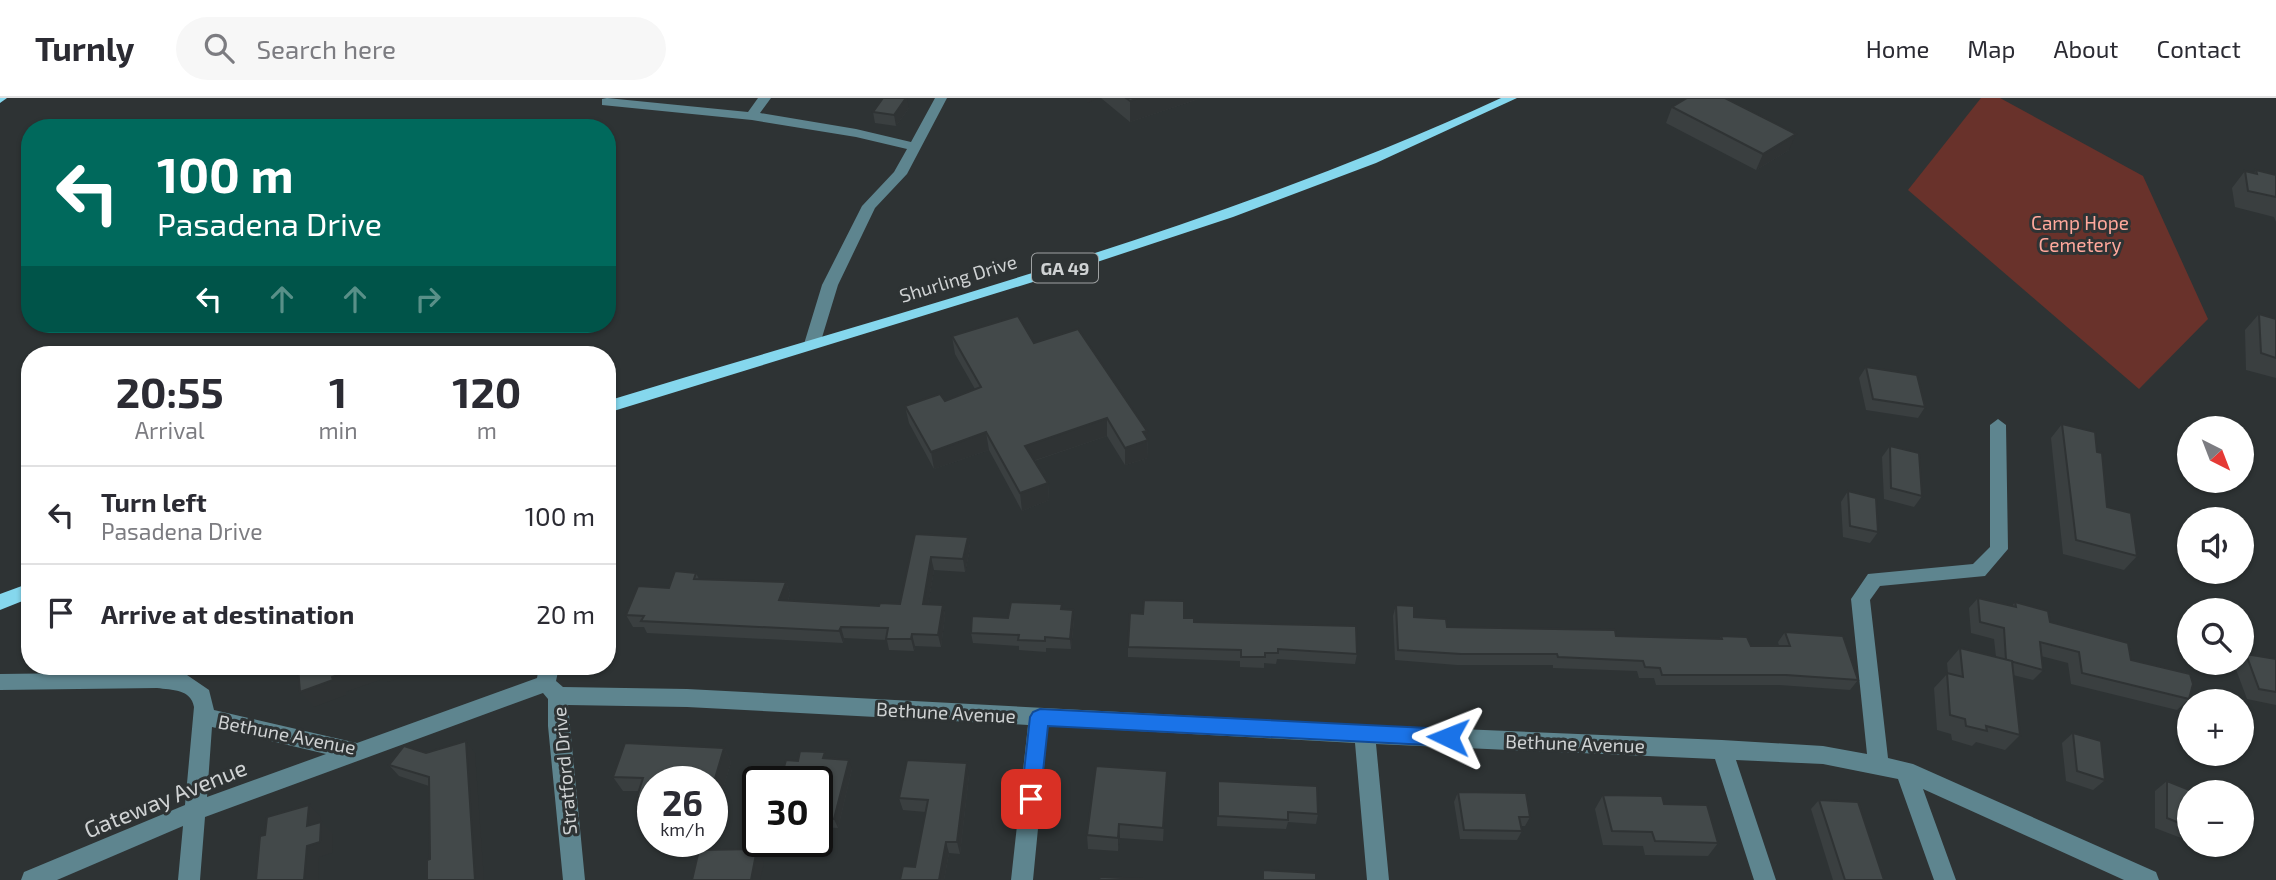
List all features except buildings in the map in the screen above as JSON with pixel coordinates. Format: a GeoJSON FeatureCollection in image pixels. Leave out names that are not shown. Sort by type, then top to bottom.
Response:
{"type":"FeatureCollection","features":[{"type":"Feature","properties":{"kind":"main road","name":"Shurling Drive"},"geometry":{"type":"LineString","coordinates":[[616,404],[1109,255],[1253,206],[1392,152],[1511,98]]}},
{"type":"Feature","properties":{"kind":"main road"},"geometry":{"type":"LineString","coordinates":[[0,602],[21,594]]}},
{"type":"Feature","properties":{"kind":"street"},"geometry":{"type":"LineString","coordinates":[[752,116],[765,98]]}},
{"type":"Feature","properties":{"kind":"street"},"geometry":{"type":"LineString","coordinates":[[812,344],[830,285],[869,206],[900,174],[941,98]]}},
{"type":"Feature","properties":{"kind":"street"},"geometry":{"type":"LineString","coordinates":[[607,102],[752,116],[856,133],[915,147]]}},
{"type":"Feature","properties":{"kind":"street"},"geometry":{"type":"LineString","coordinates":[[1879,767],[1860,599],[1875,579],[1978,571],[2000,549],[1998,425]]}},
{"type":"Feature","properties":{"kind":"street","name":"Bethune Avenue"},"geometry":{"type":"LineString","coordinates":[[0,682],[157,680],[187,683],[202,696],[203,716],[357,752],[551,682],[687,698],[1823,755],[1906,771],[2148,880]]}},
{"type":"Feature","properties":{"kind":"street","name":"Stratford Drive"},"geometry":{"type":"LineString","coordinates":[[551,682],[574,880]]}},
{"type":"Feature","properties":{"kind":"street"},"geometry":{"type":"LineString","coordinates":[[189,880],[203,716]]}},
{"type":"Feature","properties":{"kind":"street"},"geometry":{"type":"LineString","coordinates":[[1022,880],[1040,717]]}},
{"type":"Feature","properties":{"kind":"street"},"geometry":{"type":"LineString","coordinates":[[1365,734],[1378,880]]}},
{"type":"Feature","properties":{"kind":"street"},"geometry":{"type":"LineString","coordinates":[[1721,749],[1765,880]]}},
{"type":"Feature","properties":{"kind":"street","name":"Gateway Avenue"},"geometry":{"type":"LineString","coordinates":[[32,880],[195,811],[357,752]]}},
{"type":"Feature","properties":{"kind":"street"},"geometry":{"type":"LineString","coordinates":[[1906,771],[1945,880]]}},
{"type":"Feature","properties":{"kind":"green space","name":"Camp Hope Cemetery"},"geometry":{"type":"Polygon","coordinates":[[[1981,98],[2000,98],[2143,176],[2208,319],[2139,389],[1908,190],[1981,98]]]}},
{"type":"Feature","properties":{"kind":"route"},"geometry":{"type":"LineString","coordinates":[[1031,799],[1040,717],[1448,737]]}}]}
